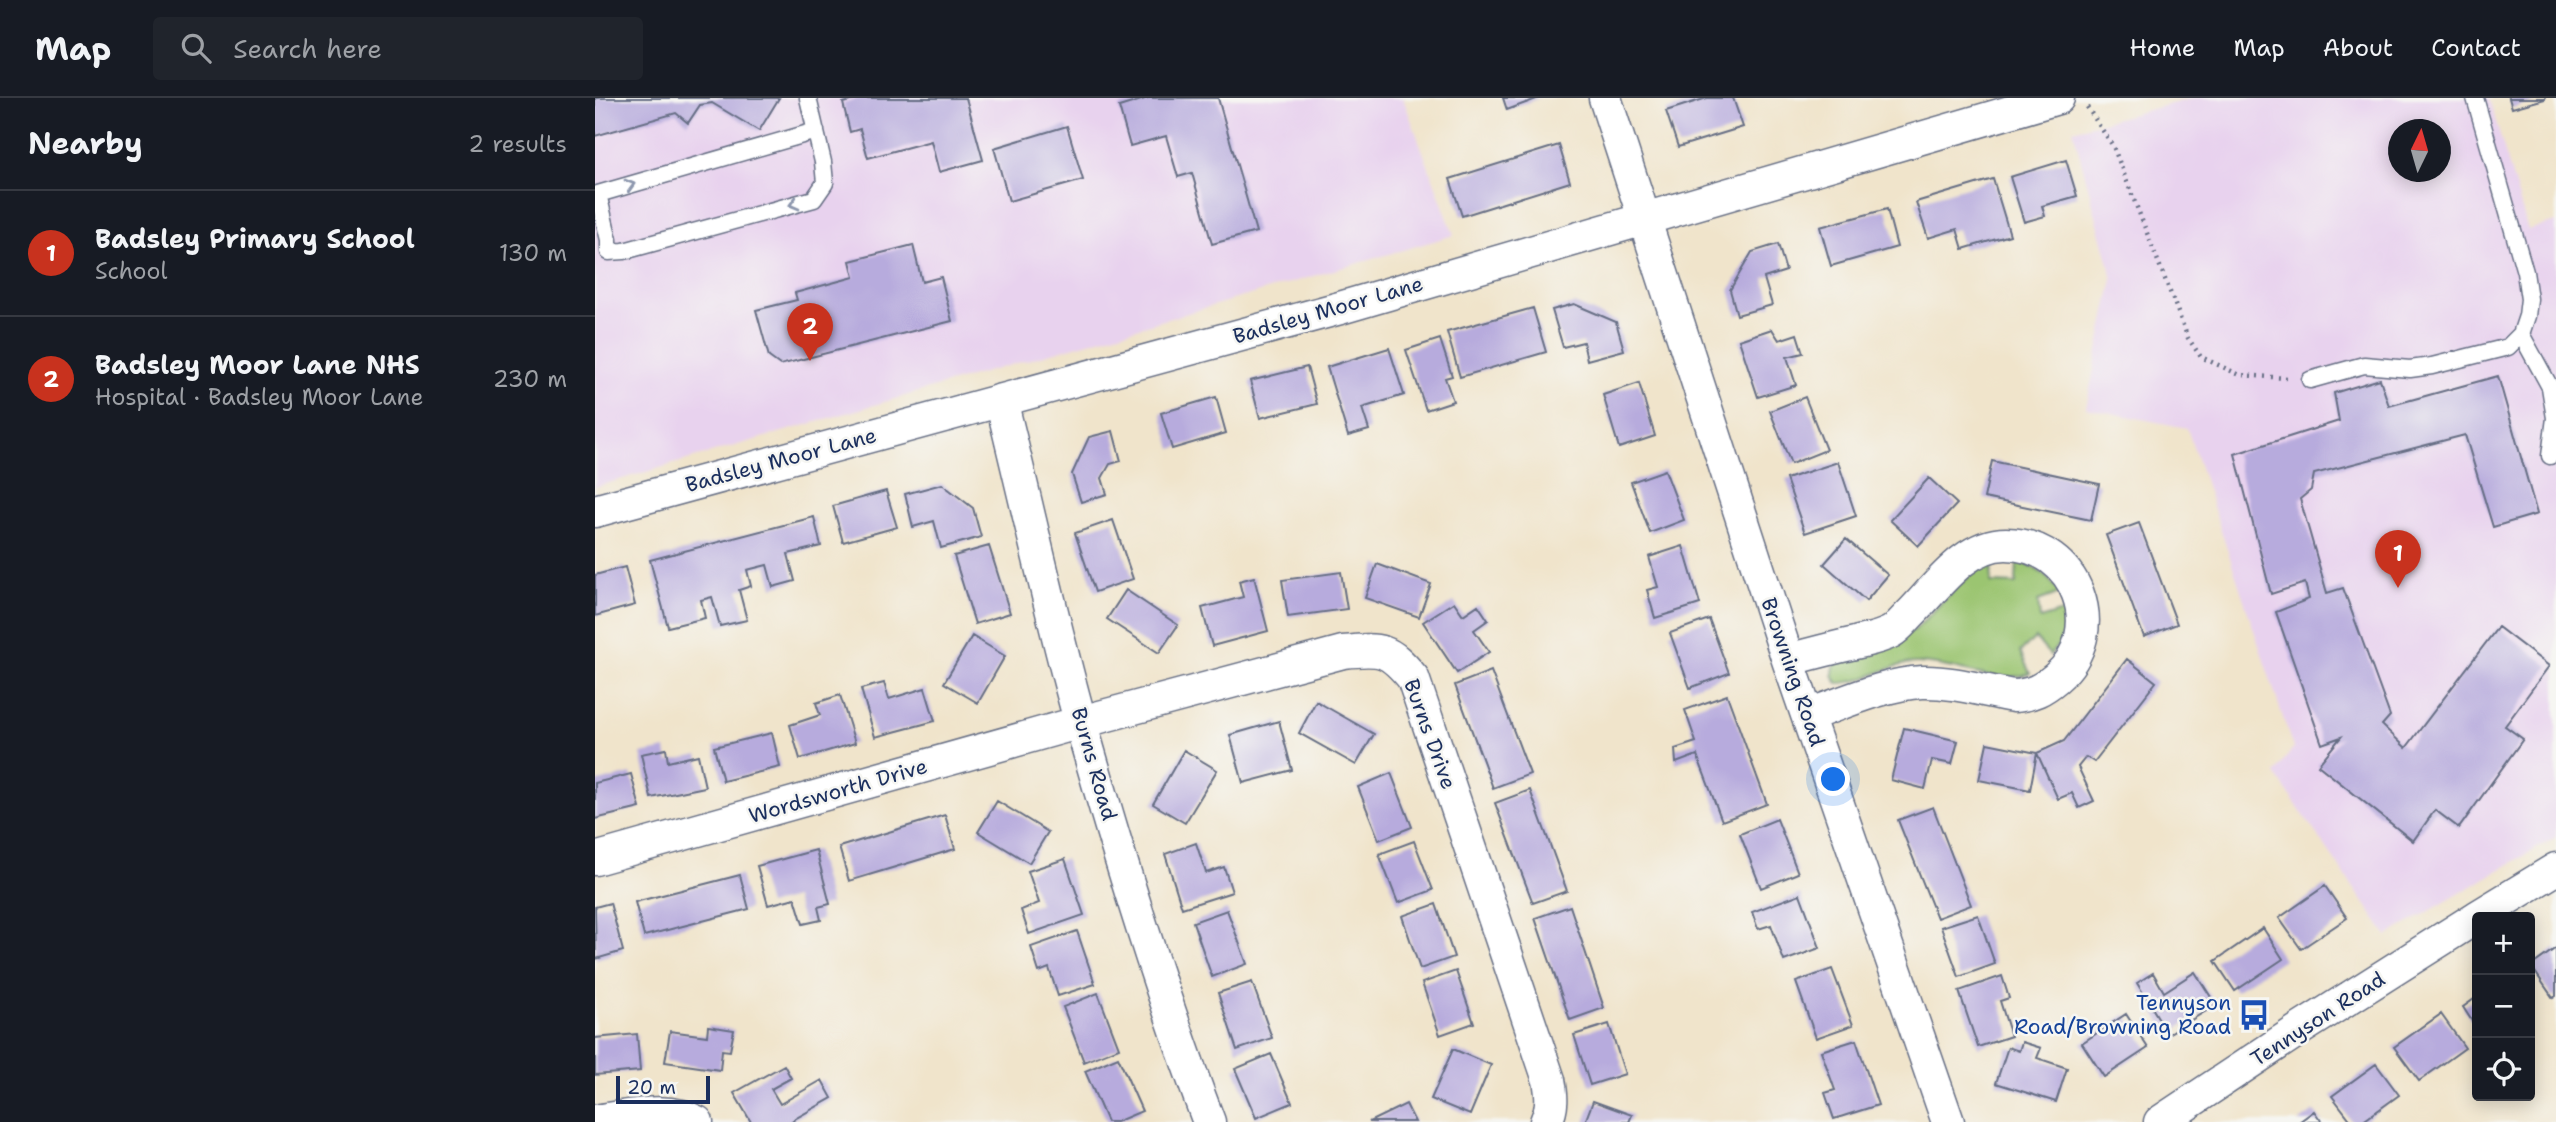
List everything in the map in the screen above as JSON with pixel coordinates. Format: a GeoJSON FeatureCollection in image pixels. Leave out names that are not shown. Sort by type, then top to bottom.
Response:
{"type":"FeatureCollection","features":[{"type":"Feature","properties":{"kind":"street","name":"Browning Road"},"geometry":{"type":"LineString","coordinates":[[1605,98],[1788,660],[1948,1122]]}},
{"type":"Feature","properties":{"kind":"street","name":"Badsley Moor Lane"},"geometry":{"type":"LineString","coordinates":[[595,511],[1340,308],[2058,98]]}},
{"type":"Feature","properties":{"kind":"street","name":"Burns Road"},"geometry":{"type":"LineString","coordinates":[[1001,400],[1081,722],[1136,908],[1185,1059],[1209,1122]]}},
{"type":"Feature","properties":{"kind":"street"},"geometry":{"type":"LineString","coordinates":[[1788,660],[1892,631],[1969,555],[1987,546],[2007,544],[2046,554],[2061,566],[2075,586],[2081,606],[2083,629],[2080,647],[2059,676],[2041,690],[2014,696],[1937,683],[1912,683],[1808,715]]}},
{"type":"Feature","properties":{"kind":"street","name":"Burns Drive"},"geometry":{"type":"LineString","coordinates":[[1081,722],[1343,652],[1383,651],[1398,660],[1413,678],[1549,1080],[1553,1096],[1546,1122]]}},
{"type":"Feature","properties":{"kind":"street","name":"Wordsworth Drive"},"geometry":{"type":"LineString","coordinates":[[595,859],[1081,722]]}},
{"type":"Feature","properties":{"kind":"street","name":"Tennyson Road"},"geometry":{"type":"LineString","coordinates":[[2485,912],[2556,869]]}},
{"type":"Feature","properties":{"kind":"street","name":"Tennyson Road"},"geometry":{"type":"LineString","coordinates":[[2160,1122],[2472,920]]}},
{"type":"Feature","properties":{"kind":"street"},"geometry":{"type":"LineString","coordinates":[[595,1121],[667,1113],[686,1116],[697,1122]]}},
{"type":"Feature","properties":{"kind":"lane"},"geometry":{"type":"LineString","coordinates":[[809,98],[823,162],[825,183],[814,199],[624,251],[609,252],[609,240],[598,194],[816,131]]}},
{"type":"Feature","properties":{"kind":"lane"},"geometry":{"type":"LineString","coordinates":[[2310,380],[2364,365],[2410,369],[2432,366],[2508,347],[2521,334],[2529,299],[2525,272],[2475,98]]}},
{"type":"Feature","properties":{"kind":"lane"},"geometry":{"type":"LineString","coordinates":[[2521,334],[2550,387],[2555,418],[2550,456]]}},
{"type":"Feature","properties":{"kind":"path"},"geometry":{"type":"LineString","coordinates":[[2081,98],[2113,146],[2188,338],[2201,356],[2240,375],[2310,380]]}},
{"type":"Feature","properties":{"kind":"shaded area"},"geometry":{"type":"Polygon","coordinates":[[[595,98],[1403,98],[1454,235],[595,487],[595,98]]]}},
{"type":"Feature","properties":{"kind":"shaded area"},"geometry":{"type":"Polygon","coordinates":[[[2193,98],[2489,98],[2528,230],[2556,222],[2556,837],[2387,936],[2275,774],[2293,748],[2187,428],[2086,408],[2113,279],[2073,130],[2193,98]]]}},
{"type":"Feature","properties":{"kind":"green space"},"geometry":{"type":"Polygon","coordinates":[[[1992,562],[1991,583],[2016,584],[2017,562],[2041,573],[2060,593],[2038,601],[2040,619],[2066,611],[2061,641],[2050,655],[2035,638],[2020,652],[2030,673],[1988,676],[1917,663],[1897,666],[1848,682],[1836,681],[1833,674],[1835,664],[1915,630],[1960,584],[1978,569],[1992,562]]]}},
{"type":"Feature","properties":{"kind":"building"},"geometry":{"type":"Polygon","coordinates":[[[595,98],[779,98],[759,131],[712,103],[700,105],[688,123],[676,113],[595,136],[595,98]]]}},
{"type":"Feature","properties":{"kind":"building"},"geometry":{"type":"Polygon","coordinates":[[[861,98],[966,98],[983,160],[939,172],[931,141],[868,158],[860,129],[850,132],[843,103],[861,98]]]}},
{"type":"Feature","properties":{"kind":"building"},"geometry":{"type":"Polygon","coordinates":[[[1148,98],[1218,98],[1256,232],[1212,244],[1192,173],[1178,177],[1166,136],[1130,146],[1119,107],[1148,98]]]}},
{"type":"Feature","properties":{"kind":"building"},"geometry":{"type":"Polygon","coordinates":[[[1503,98],[1539,98],[1507,110],[1503,98]]]}},
{"type":"Feature","properties":{"kind":"building"},"geometry":{"type":"Polygon","coordinates":[[[1707,98],[1733,98],[1743,127],[1678,147],[1666,111],[1707,98]]]}},
{"type":"Feature","properties":{"kind":"building"},"geometry":{"type":"Polygon","coordinates":[[[2509,98],[2545,98],[2545,99],[2512,108],[2509,98]]]}},
{"type":"Feature","properties":{"kind":"building"},"geometry":{"type":"Polygon","coordinates":[[[1067,126],[1083,180],[1009,201],[994,148],[1067,126]]]}},
{"type":"Feature","properties":{"kind":"building"},"geometry":{"type":"Polygon","coordinates":[[[1559,145],[1570,182],[1462,216],[1450,179],[1559,145]]]}},
{"type":"Feature","properties":{"kind":"building"},"geometry":{"type":"Polygon","coordinates":[[[2066,160],[2077,196],[2042,206],[2045,216],[2024,222],[2010,177],[2066,160]]]}},
{"type":"Feature","properties":{"kind":"building"},"geometry":{"type":"Polygon","coordinates":[[[1993,179],[2010,235],[1963,249],[1957,229],[1928,238],[1916,202],[1993,179]]]}},
{"type":"Feature","properties":{"kind":"building"},"geometry":{"type":"Polygon","coordinates":[[[1887,209],[1897,247],[1831,266],[1820,227],[1887,209]]]}},
{"type":"Feature","properties":{"kind":"building"},"geometry":{"type":"Polygon","coordinates":[[[1778,244],[1786,271],[1764,278],[1772,305],[1737,315],[1730,290],[1752,252],[1778,244]]]}},
{"type":"Feature","properties":{"kind":"building"},"geometry":{"type":"Polygon","coordinates":[[[913,245],[922,282],[941,277],[952,321],[780,365],[769,357],[756,310],[797,300],[795,293],[854,277],[850,261],[913,245]]]}},
{"type":"Feature","properties":{"kind":"building"},"geometry":{"type":"Polygon","coordinates":[[[1574,304],[1616,322],[1624,350],[1587,360],[1583,342],[1563,347],[1552,310],[1574,304]]]}},
{"type":"Feature","properties":{"kind":"building"},"geometry":{"type":"Polygon","coordinates":[[[1533,308],[1546,352],[1460,377],[1447,332],[1533,308]]]}},
{"type":"Feature","properties":{"kind":"building"},"geometry":{"type":"Polygon","coordinates":[[[1772,329],[1779,340],[1797,334],[1803,353],[1787,357],[1796,385],[1758,397],[1739,340],[1772,329]]]}},
{"type":"Feature","properties":{"kind":"building"},"geometry":{"type":"Polygon","coordinates":[[[1440,339],[1452,376],[1445,378],[1453,401],[1426,410],[1406,350],[1440,339]]]}},
{"type":"Feature","properties":{"kind":"building"},"geometry":{"type":"Polygon","coordinates":[[[1389,348],[1404,395],[1362,408],[1369,430],[1348,436],[1327,367],[1389,348]]]}},
{"type":"Feature","properties":{"kind":"building"},"geometry":{"type":"Polygon","coordinates":[[[1307,367],[1317,404],[1260,418],[1250,381],[1307,367]]]}},
{"type":"Feature","properties":{"kind":"building"},"geometry":{"type":"Polygon","coordinates":[[[2498,376],[2537,514],[2493,527],[2465,435],[2314,474],[2311,490],[2300,499],[2327,593],[2343,588],[2390,716],[2382,725],[2406,748],[2498,627],[2549,666],[2505,726],[2523,739],[2459,828],[2435,810],[2413,841],[2318,765],[2341,737],[2322,744],[2276,612],[2309,599],[2305,583],[2271,594],[2235,454],[2339,421],[2334,393],[2380,379],[2389,406],[2498,376]]]}},
{"type":"Feature","properties":{"kind":"building"},"geometry":{"type":"Polygon","coordinates":[[[1639,383],[1655,436],[1619,448],[1603,395],[1639,383]]]}},
{"type":"Feature","properties":{"kind":"building"},"geometry":{"type":"Polygon","coordinates":[[[1216,397],[1226,433],[1172,449],[1161,413],[1216,397]]]}},
{"type":"Feature","properties":{"kind":"building"},"geometry":{"type":"Polygon","coordinates":[[[1805,397],[1826,450],[1791,464],[1770,411],[1805,397]]]}},
{"type":"Feature","properties":{"kind":"building"},"geometry":{"type":"Polygon","coordinates":[[[1113,431],[1121,461],[1110,464],[1102,478],[1107,494],[1081,502],[1072,474],[1089,437],[1113,431]]]}},
{"type":"Feature","properties":{"kind":"building"},"geometry":{"type":"Polygon","coordinates":[[[1992,461],[2099,484],[2091,520],[1984,498],[1992,461]]]}},
{"type":"Feature","properties":{"kind":"building"},"geometry":{"type":"Polygon","coordinates":[[[1838,462],[1856,516],[1805,533],[1786,479],[1838,462]]]}},
{"type":"Feature","properties":{"kind":"building"},"geometry":{"type":"Polygon","coordinates":[[[1665,470],[1684,520],[1650,533],[1631,482],[1665,470]]]}},
{"type":"Feature","properties":{"kind":"building"},"geometry":{"type":"Polygon","coordinates":[[[1929,478],[1957,504],[1918,546],[1890,520],[1929,478]]]}},
{"type":"Feature","properties":{"kind":"building"},"geometry":{"type":"Polygon","coordinates":[[[942,484],[973,508],[981,537],[941,548],[934,521],[913,527],[905,494],[942,484]]]}},
{"type":"Feature","properties":{"kind":"building"},"geometry":{"type":"Polygon","coordinates":[[[886,491],[897,527],[843,542],[833,506],[886,491]]]}},
{"type":"Feature","properties":{"kind":"building"},"geometry":{"type":"Polygon","coordinates":[[[814,517],[821,546],[788,554],[795,581],[773,587],[767,565],[747,570],[751,586],[739,590],[747,620],[720,626],[712,597],[701,600],[705,618],[668,627],[650,560],[814,517]]]}},
{"type":"Feature","properties":{"kind":"building"},"geometry":{"type":"Polygon","coordinates":[[[1113,520],[1133,579],[1095,592],[1075,533],[1113,520]]]}},
{"type":"Feature","properties":{"kind":"building"},"geometry":{"type":"Polygon","coordinates":[[[2139,523],[2177,624],[2144,637],[2106,535],[2139,523]]]}},
{"type":"Feature","properties":{"kind":"building"},"geometry":{"type":"Polygon","coordinates":[[[1846,539],[1888,575],[1866,601],[1824,564],[1846,539]]]}},
{"type":"Feature","properties":{"kind":"building"},"geometry":{"type":"Polygon","coordinates":[[[989,546],[1010,613],[975,624],[954,556],[989,546]]]}},
{"type":"Feature","properties":{"kind":"building"},"geometry":{"type":"Polygon","coordinates":[[[1683,546],[1700,604],[1655,618],[1647,590],[1658,587],[1649,557],[1683,546]]]}},
{"type":"Feature","properties":{"kind":"building"},"geometry":{"type":"Polygon","coordinates":[[[1377,564],[1431,584],[1419,617],[1365,598],[1377,564]]]}},
{"type":"Feature","properties":{"kind":"building"},"geometry":{"type":"Polygon","coordinates":[[[625,567],[635,605],[595,616],[595,575],[625,567]]]}},
{"type":"Feature","properties":{"kind":"building"},"geometry":{"type":"Polygon","coordinates":[[[1341,572],[1347,609],[1288,617],[1282,580],[1341,572]]]}},
{"type":"Feature","properties":{"kind":"building"},"geometry":{"type":"Polygon","coordinates":[[[1254,577],[1268,631],[1212,646],[1202,608],[1243,597],[1239,581],[1254,577]]]}},
{"type":"Feature","properties":{"kind":"building"},"geometry":{"type":"Polygon","coordinates":[[[1126,590],[1178,625],[1159,653],[1107,619],[1126,590]]]}},
{"type":"Feature","properties":{"kind":"building"},"geometry":{"type":"Polygon","coordinates":[[[1454,602],[1463,615],[1478,605],[1488,620],[1474,630],[1489,652],[1457,673],[1423,622],[1454,602]]]}},
{"type":"Feature","properties":{"kind":"building"},"geometry":{"type":"Polygon","coordinates":[[[1709,619],[1729,673],[1690,688],[1670,633],[1709,619]]]}},
{"type":"Feature","properties":{"kind":"building"},"geometry":{"type":"Polygon","coordinates":[[[972,636],[1005,656],[978,703],[944,683],[972,636]]]}},
{"type":"Feature","properties":{"kind":"building"},"geometry":{"type":"Polygon","coordinates":[[[2127,659],[2156,682],[2094,762],[2086,757],[2078,767],[2094,801],[2079,808],[2072,793],[2058,799],[2037,753],[2064,741],[2127,659]]]}},
{"type":"Feature","properties":{"kind":"building"},"geometry":{"type":"Polygon","coordinates":[[[1491,671],[1530,774],[1493,788],[1455,685],[1491,671]]]}},
{"type":"Feature","properties":{"kind":"building"},"geometry":{"type":"Polygon","coordinates":[[[884,683],[889,699],[925,688],[935,721],[875,737],[861,689],[884,683]]]}},
{"type":"Feature","properties":{"kind":"building"},"geometry":{"type":"Polygon","coordinates":[[[840,695],[855,743],[800,759],[790,725],[820,715],[816,703],[840,695]]]}},
{"type":"Feature","properties":{"kind":"building"},"geometry":{"type":"Polygon","coordinates":[[[1727,695],[1767,804],[1722,821],[1697,755],[1676,763],[1675,749],[1696,742],[1685,710],[1727,695]]]}},
{"type":"Feature","properties":{"kind":"building"},"geometry":{"type":"Polygon","coordinates":[[[1316,701],[1374,734],[1356,765],[1299,733],[1316,701]]]}},
{"type":"Feature","properties":{"kind":"building"},"geometry":{"type":"Polygon","coordinates":[[[1279,721],[1292,770],[1243,783],[1230,735],[1279,721]]]}},
{"type":"Feature","properties":{"kind":"building"},"geometry":{"type":"Polygon","coordinates":[[[1904,728],[1958,741],[1952,764],[1932,760],[1925,789],[1891,780],[1904,728]]]}},
{"type":"Feature","properties":{"kind":"building"},"geometry":{"type":"Polygon","coordinates":[[[772,733],[780,767],[723,781],[714,747],[772,733]]]}},
{"type":"Feature","properties":{"kind":"building"},"geometry":{"type":"Polygon","coordinates":[[[1987,743],[2037,753],[2030,790],[1979,780],[1987,743]]]}},
{"type":"Feature","properties":{"kind":"building"},"geometry":{"type":"Polygon","coordinates":[[[666,749],[668,762],[698,755],[705,787],[651,798],[641,754],[666,749]]]}},
{"type":"Feature","properties":{"kind":"building"},"geometry":{"type":"Polygon","coordinates":[[[1184,750],[1217,770],[1185,823],[1153,804],[1184,750]]]}},
{"type":"Feature","properties":{"kind":"building"},"geometry":{"type":"Polygon","coordinates":[[[1391,773],[1412,827],[1379,840],[1358,787],[1391,773]]]}},
{"type":"Feature","properties":{"kind":"building"},"geometry":{"type":"Polygon","coordinates":[[[631,774],[640,808],[595,819],[595,783],[631,774]]]}},
{"type":"Feature","properties":{"kind":"building"},"geometry":{"type":"Polygon","coordinates":[[[1530,790],[1567,891],[1533,903],[1495,803],[1530,790]]]}},
{"type":"Feature","properties":{"kind":"building"},"geometry":{"type":"Polygon","coordinates":[[[997,801],[1048,832],[1029,863],[978,832],[997,801]]]}},
{"type":"Feature","properties":{"kind":"building"},"geometry":{"type":"Polygon","coordinates":[[[1933,807],[1971,905],[1937,918],[1898,820],[1933,807]]]}},
{"type":"Feature","properties":{"kind":"building"},"geometry":{"type":"Polygon","coordinates":[[[945,815],[955,849],[849,881],[839,847],[945,815]]]}},
{"type":"Feature","properties":{"kind":"building"},"geometry":{"type":"Polygon","coordinates":[[[1777,819],[1798,873],[1761,888],[1740,834],[1777,819]]]}},
{"type":"Feature","properties":{"kind":"building"},"geometry":{"type":"Polygon","coordinates":[[[1414,841],[1433,890],[1398,903],[1379,854],[1414,841]]]}},
{"type":"Feature","properties":{"kind":"building"},"geometry":{"type":"Polygon","coordinates":[[[1196,843],[1206,873],[1224,867],[1232,892],[1182,908],[1165,854],[1196,843]]]}},
{"type":"Feature","properties":{"kind":"building"},"geometry":{"type":"Polygon","coordinates":[[[816,850],[830,904],[818,907],[821,920],[803,924],[795,898],[768,905],[757,866],[816,850]]]}},
{"type":"Feature","properties":{"kind":"building"},"geometry":{"type":"Polygon","coordinates":[[[1065,859],[1084,915],[1029,934],[1021,910],[1039,903],[1028,871],[1065,859]]]}},
{"type":"Feature","properties":{"kind":"building"},"geometry":{"type":"Polygon","coordinates":[[[740,875],[749,909],[644,936],[635,902],[740,875]]]}},
{"type":"Feature","properties":{"kind":"building"},"geometry":{"type":"Polygon","coordinates":[[[2325,886],[2347,918],[2301,949],[2279,918],[2325,886]]]}},
{"type":"Feature","properties":{"kind":"building"},"geometry":{"type":"Polygon","coordinates":[[[1800,894],[1820,948],[1784,961],[1771,925],[1758,929],[1752,912],[1800,894]]]}},
{"type":"Feature","properties":{"kind":"building"},"geometry":{"type":"Polygon","coordinates":[[[610,903],[623,951],[596,959],[595,907],[610,903]]]}},
{"type":"Feature","properties":{"kind":"building"},"geometry":{"type":"Polygon","coordinates":[[[1436,904],[1454,957],[1420,969],[1402,916],[1436,904]]]}},
{"type":"Feature","properties":{"kind":"building"},"geometry":{"type":"Polygon","coordinates":[[[1570,906],[1604,1008],[1570,1020],[1535,918],[1570,906]]]}},
{"type":"Feature","properties":{"kind":"building"},"geometry":{"type":"Polygon","coordinates":[[[1227,910],[1247,964],[1212,977],[1193,922],[1227,910]]]}},
{"type":"Feature","properties":{"kind":"building"},"geometry":{"type":"Polygon","coordinates":[[[1978,915],[1995,964],[1959,977],[1941,927],[1978,915]]]}},
{"type":"Feature","properties":{"kind":"building"},"geometry":{"type":"Polygon","coordinates":[[[2263,928],[2283,959],[2235,991],[2215,961],[2263,928]]]}},
{"type":"Feature","properties":{"kind":"building"},"geometry":{"type":"Polygon","coordinates":[[[1077,931],[1095,984],[1058,996],[1049,968],[1039,972],[1031,947],[1077,931]]]}},
{"type":"Feature","properties":{"kind":"building"},"geometry":{"type":"Polygon","coordinates":[[[2556,948],[2556,996],[2553,998],[2535,972],[2535,963],[2556,948]]]}},
{"type":"Feature","properties":{"kind":"building"},"geometry":{"type":"Polygon","coordinates":[[[1832,969],[1853,1025],[1816,1038],[1796,982],[1832,969]]]}},
{"type":"Feature","properties":{"kind":"building"},"geometry":{"type":"Polygon","coordinates":[[[1456,971],[1474,1023],[1440,1035],[1422,983],[1456,971]]]}},
{"type":"Feature","properties":{"kind":"building"},"geometry":{"type":"Polygon","coordinates":[[[2195,972],[2216,1005],[2168,1034],[2137,983],[2153,973],[2164,992],[2195,972]]]}},
{"type":"Feature","properties":{"kind":"building"},"geometry":{"type":"Polygon","coordinates":[[[2002,976],[2009,998],[2000,1001],[2011,1036],[1978,1047],[1959,991],[2002,976]]]}},
{"type":"Feature","properties":{"kind":"building"},"geometry":{"type":"Polygon","coordinates":[[[1252,982],[1272,1038],[1237,1050],[1218,993],[1252,982]]]}},
{"type":"Feature","properties":{"kind":"building"},"geometry":{"type":"Polygon","coordinates":[[[1098,993],[1119,1048],[1084,1062],[1063,1007],[1098,993]]]}},
{"type":"Feature","properties":{"kind":"building"},"geometry":{"type":"Polygon","coordinates":[[[2472,1001],[2472,1021],[2463,1007],[2472,1001]]]}},
{"type":"Feature","properties":{"kind":"building"},"geometry":{"type":"Polygon","coordinates":[[[2126,1014],[2148,1048],[2104,1077],[2082,1043],[2126,1014]]]}},
{"type":"Feature","properties":{"kind":"building"},"geometry":{"type":"Polygon","coordinates":[[[2441,1014],[2465,1048],[2419,1081],[2394,1047],[2441,1014]]]}},
{"type":"Feature","properties":{"kind":"building"},"geometry":{"type":"Polygon","coordinates":[[[1609,1024],[1625,1074],[1590,1085],[1574,1035],[1609,1024]]]}},
{"type":"Feature","properties":{"kind":"building"},"geometry":{"type":"Polygon","coordinates":[[[708,1026],[734,1030],[730,1051],[722,1050],[720,1070],[665,1062],[670,1031],[707,1036],[708,1026]]]}},
{"type":"Feature","properties":{"kind":"building"},"geometry":{"type":"Polygon","coordinates":[[[637,1034],[640,1071],[595,1075],[595,1038],[637,1034]]]}},
{"type":"Feature","properties":{"kind":"building"},"geometry":{"type":"Polygon","coordinates":[[[1856,1040],[1878,1105],[1834,1119],[1825,1093],[1835,1090],[1821,1051],[1856,1040]]]}},
{"type":"Feature","properties":{"kind":"building"},"geometry":{"type":"Polygon","coordinates":[[[2022,1042],[2041,1048],[2037,1058],[2067,1068],[2056,1102],[1996,1083],[2008,1047],[2019,1051],[2022,1042]]]}},
{"type":"Feature","properties":{"kind":"building"},"geometry":{"type":"Polygon","coordinates":[[[1453,1049],[1491,1065],[1470,1115],[1431,1099],[1453,1049]]]}},
{"type":"Feature","properties":{"kind":"building"},"geometry":{"type":"Polygon","coordinates":[[[1271,1054],[1292,1103],[1256,1118],[1235,1069],[1271,1054]]]}},
{"type":"Feature","properties":{"kind":"building"},"geometry":{"type":"Polygon","coordinates":[[[1118,1057],[1142,1111],[1116,1122],[1107,1122],[1085,1071],[1118,1057]]]}},
{"type":"Feature","properties":{"kind":"building"},"geometry":{"type":"Polygon","coordinates":[[[2376,1064],[2399,1095],[2362,1122],[2352,1122],[2332,1096],[2376,1064]]]}},
{"type":"Feature","properties":{"kind":"building"},"geometry":{"type":"Polygon","coordinates":[[[784,1065],[791,1078],[771,1089],[780,1104],[822,1080],[832,1098],[793,1120],[794,1122],[751,1122],[734,1093],[784,1065]]]}},
{"type":"Feature","properties":{"kind":"building"},"geometry":{"type":"Polygon","coordinates":[[[1593,1101],[1632,1115],[1629,1122],[1585,1122],[1593,1101]]]}},
{"type":"Feature","properties":{"kind":"building"},"geometry":{"type":"Polygon","coordinates":[[[1406,1104],[1415,1122],[1369,1122],[1406,1104]]]}},
{"type":"Feature","properties":{"kind":"building"},"geometry":{"type":"Polygon","coordinates":[[[2314,1111],[2322,1122],[2299,1122],[2314,1111]]]}},
{"type":"Feature","properties":{"kind":"place","name":"Badsley Moor Lane NHS"},"geometry":{"type":"Point","coordinates":[810,361]}},
{"type":"Feature","properties":{"kind":"place","name":"Badsley Primary School"},"geometry":{"type":"Point","coordinates":[2398,588]}},
{"type":"Feature","properties":{"kind":"place","name":"Tennyson Road/Browning Road"},"geometry":{"type":"Point","coordinates":[2254,1015]}}]}
